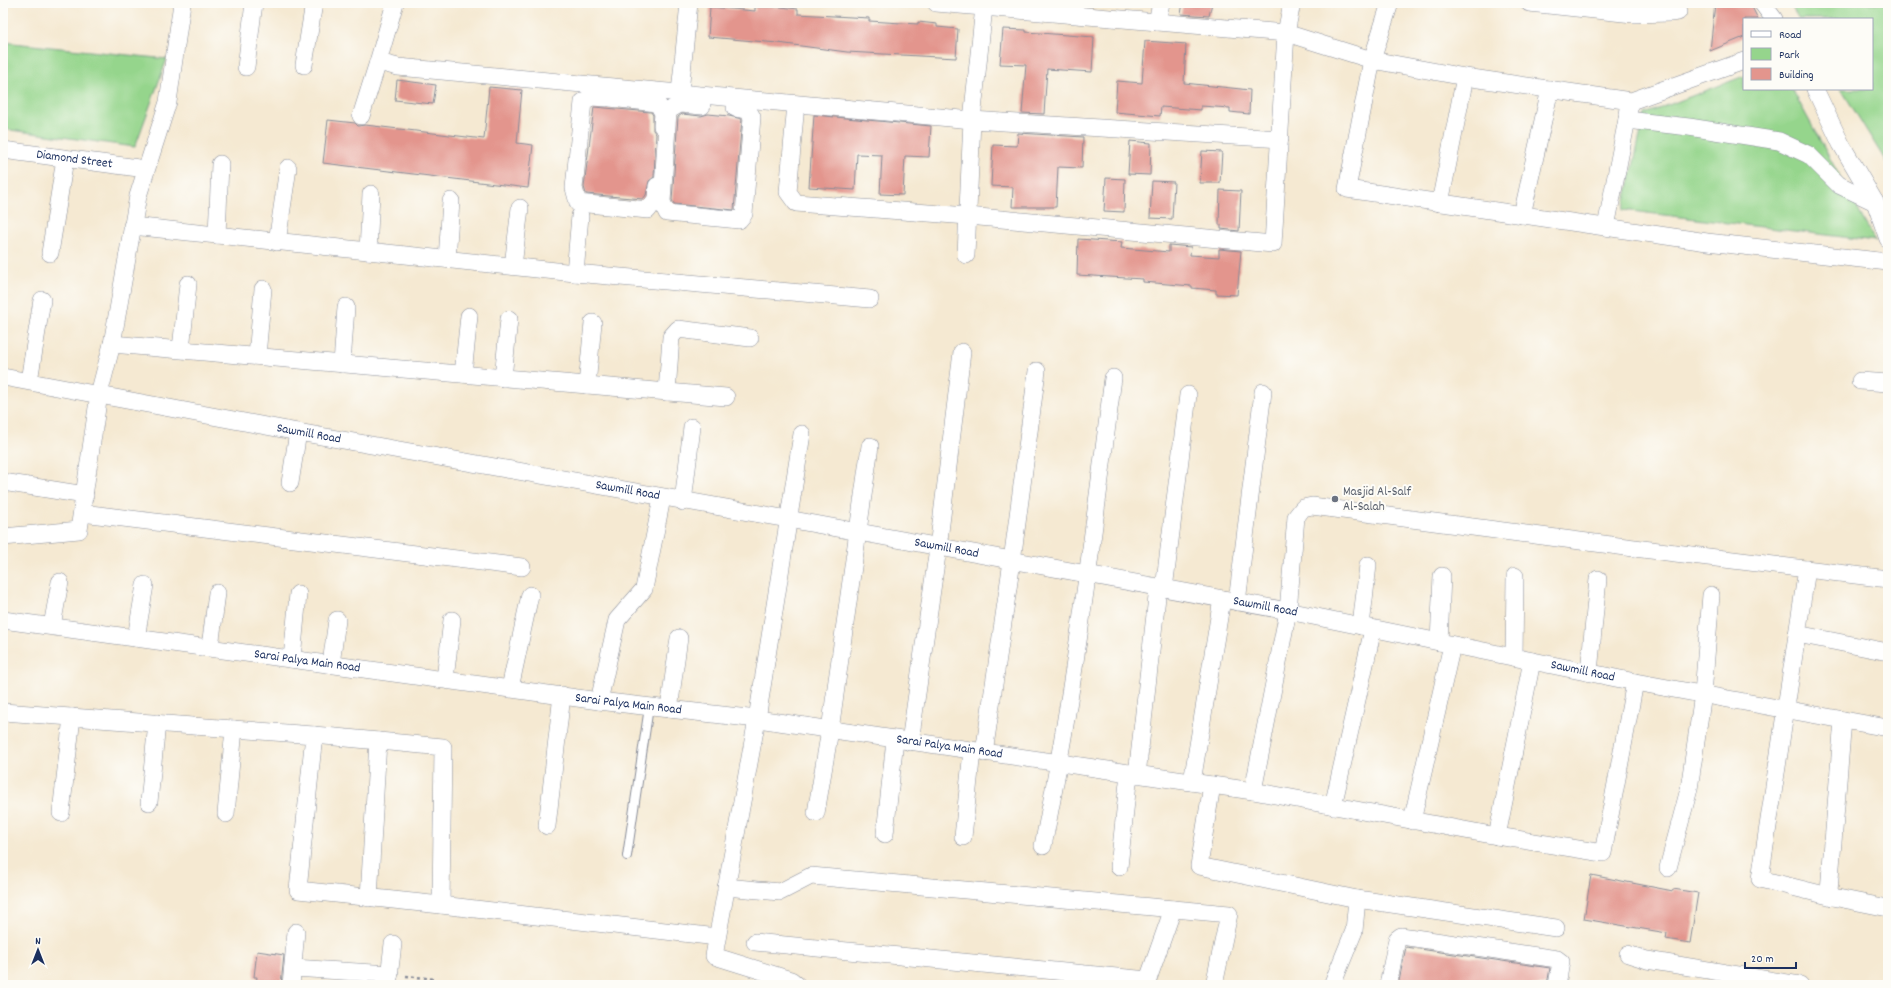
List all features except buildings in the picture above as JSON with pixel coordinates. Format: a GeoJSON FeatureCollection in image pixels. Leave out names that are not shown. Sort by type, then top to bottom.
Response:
{"type":"FeatureCollection","features":[{"type":"Feature","properties":{"kind":"street"},"geometry":{"type":"LineString","coordinates":[[3,537],[79,530],[99,394],[112,344],[138,196],[168,102],[182,3]]}},
{"type":"Feature","properties":{"kind":"street"},"geometry":{"type":"LineString","coordinates":[[246,67],[254,3]]}},
{"type":"Feature","properties":{"kind":"street"},"geometry":{"type":"LineString","coordinates":[[304,65],[314,3]]}},
{"type":"Feature","properties":{"kind":"street"},"geometry":{"type":"LineString","coordinates":[[361,116],[395,3]]}},
{"type":"Feature","properties":{"kind":"street"},"geometry":{"type":"LineString","coordinates":[[680,92],[688,3]]}},
{"type":"Feature","properties":{"kind":"street"},"geometry":{"type":"LineString","coordinates":[[937,3],[984,7],[1016,6],[1094,10],[1157,22],[1286,33],[1372,60],[1465,77],[1631,101],[1743,61]]}},
{"type":"Feature","properties":{"kind":"street"},"geometry":{"type":"LineString","coordinates":[[1157,22],[1161,3]]}},
{"type":"Feature","properties":{"kind":"street"},"geometry":{"type":"LineString","coordinates":[[796,104],[788,192],[796,203],[968,216],[1273,244],[1286,33],[1292,3]]}},
{"type":"Feature","properties":{"kind":"street"},"geometry":{"type":"LineString","coordinates":[[1390,3],[1372,60],[1347,189],[1707,242],[1888,262]]}},
{"type":"Feature","properties":{"kind":"street"},"geometry":{"type":"LineString","coordinates":[[1529,3],[1633,14],[1670,14],[1678,12]]}},
{"type":"Feature","properties":{"kind":"street"},"geometry":{"type":"LineString","coordinates":[[1762,3],[1773,18]]}},
{"type":"Feature","properties":{"kind":"street"},"geometry":{"type":"LineString","coordinates":[[966,255],[972,120],[984,7]]}},
{"type":"Feature","properties":{"kind":"street"},"geometry":{"type":"LineString","coordinates":[[378,62],[398,67],[607,92],[657,104],[663,113],[656,199],[648,210],[578,203],[574,188],[583,102],[591,97],[607,92],[680,92],[736,103],[748,110],[752,117],[744,214],[738,220],[667,213],[662,202],[668,111],[680,104],[736,103],[796,104],[972,120],[1280,139]]}},
{"type":"Feature","properties":{"kind":"street"},"geometry":{"type":"LineString","coordinates":[[1440,203],[1465,77]]}},
{"type":"Feature","properties":{"kind":"street"},"geometry":{"type":"LineString","coordinates":[[1522,215],[1550,89]]}},
{"type":"Feature","properties":{"kind":"street"},"geometry":{"type":"LineString","coordinates":[[1816,90],[1841,144],[1875,202],[1888,239]]}},
{"type":"Feature","properties":{"kind":"street"},"geometry":{"type":"LineString","coordinates":[[1606,227],[1631,101]]}},
{"type":"Feature","properties":{"kind":"street"},"geometry":{"type":"LineString","coordinates":[[1627,120],[1689,127],[1779,141],[1809,155],[1839,184],[1875,202]]}},
{"type":"Feature","properties":{"kind":"street","name":"Diamond Street"},"geometry":{"type":"LineString","coordinates":[[3,150],[146,169]]}},
{"type":"Feature","properties":{"kind":"street"},"geometry":{"type":"LineString","coordinates":[[50,253],[65,158]]}},
{"type":"Feature","properties":{"kind":"street"},"geometry":{"type":"LineString","coordinates":[[217,235],[220,164]]}},
{"type":"Feature","properties":{"kind":"street"},"geometry":{"type":"LineString","coordinates":[[277,242],[288,168]]}},
{"type":"Feature","properties":{"kind":"street"},"geometry":{"type":"LineString","coordinates":[[368,251],[371,194]]}},
{"type":"Feature","properties":{"kind":"street"},"geometry":{"type":"LineString","coordinates":[[447,259],[451,201]]}},
{"type":"Feature","properties":{"kind":"street"},"geometry":{"type":"LineString","coordinates":[[513,266],[520,208]]}},
{"type":"Feature","properties":{"kind":"street"},"geometry":{"type":"LineString","coordinates":[[576,273],[580,216]]}},
{"type":"Feature","properties":{"kind":"street"},"geometry":{"type":"LineString","coordinates":[[132,226],[576,273],[870,299]]}},
{"type":"Feature","properties":{"kind":"street"},"geometry":{"type":"LineString","coordinates":[[181,349],[188,284]]}},
{"type":"Feature","properties":{"kind":"street"},"geometry":{"type":"LineString","coordinates":[[257,356],[263,289]]}},
{"type":"Feature","properties":{"kind":"street"},"geometry":{"type":"LineString","coordinates":[[29,381],[42,300]]}},
{"type":"Feature","properties":{"kind":"street"},"geometry":{"type":"LineString","coordinates":[[342,364],[346,307]]}},
{"type":"Feature","properties":{"kind":"street"},"geometry":{"type":"LineString","coordinates":[[463,374],[469,316]]}},
{"type":"Feature","properties":{"kind":"street"},"geometry":{"type":"LineString","coordinates":[[503,378],[509,319]]}},
{"type":"Feature","properties":{"kind":"street"},"geometry":{"type":"LineString","coordinates":[[587,385],[593,323]]}},
{"type":"Feature","properties":{"kind":"street"},"geometry":{"type":"LineString","coordinates":[[667,392],[671,337],[678,329],[750,338]]}},
{"type":"Feature","properties":{"kind":"street"},"geometry":{"type":"LineString","coordinates":[[112,344],[726,397]]}},
{"type":"Feature","properties":{"kind":"street"},"geometry":{"type":"LineString","coordinates":[[885,834],[938,548],[962,352]]}},
{"type":"Feature","properties":{"kind":"street"},"geometry":{"type":"LineString","coordinates":[[963,837],[1012,561],[1037,372]]}},
{"type":"Feature","properties":{"kind":"street","name":"Sawmill Road"},"geometry":{"type":"LineString","coordinates":[[3,377],[683,502],[788,519],[858,534],[1288,611],[1635,682],[1888,728]]}},
{"type":"Feature","properties":{"kind":"street"},"geometry":{"type":"LineString","coordinates":[[1043,846],[1060,763],[1087,575],[1112,378]]}},
{"type":"Feature","properties":{"kind":"street"},"geometry":{"type":"LineString","coordinates":[[1860,381],[1888,384]]}},
{"type":"Feature","properties":{"kind":"street"},"geometry":{"type":"LineString","coordinates":[[1192,782],[1230,601],[1264,392]]}},
{"type":"Feature","properties":{"kind":"street"},"geometry":{"type":"LineString","coordinates":[[1119,867],[1161,588],[1188,395]]}},
{"type":"Feature","properties":{"kind":"street"},"geometry":{"type":"LineString","coordinates":[[683,502],[692,427]]}},
{"type":"Feature","properties":{"kind":"street"},"geometry":{"type":"LineString","coordinates":[[290,483],[298,432]]}},
{"type":"Feature","properties":{"kind":"street"},"geometry":{"type":"LineString","coordinates":[[797,985],[791,980],[714,956],[757,719],[802,434]]}},
{"type":"Feature","properties":{"kind":"street"},"geometry":{"type":"LineString","coordinates":[[816,813],[830,730],[870,446]]}},
{"type":"Feature","properties":{"kind":"street"},"geometry":{"type":"LineString","coordinates":[[3,482],[85,495]]}},
{"type":"Feature","properties":{"kind":"street"},"geometry":{"type":"LineString","coordinates":[[599,701],[617,620],[644,589],[662,498]]}},
{"type":"Feature","properties":{"kind":"street"},"geometry":{"type":"LineString","coordinates":[[1253,791],[1288,611],[1296,516],[1303,508],[1312,506],[1888,579]]}},
{"type":"Feature","properties":{"kind":"street"},"geometry":{"type":"LineString","coordinates":[[82,513],[522,567]]}},
{"type":"Feature","properties":{"kind":"street"},"geometry":{"type":"LineString","coordinates":[[1333,806],[1367,627],[1368,565]]}},
{"type":"Feature","properties":{"kind":"street"},"geometry":{"type":"LineString","coordinates":[[1807,569],[1760,879],[1833,898],[1888,908]]}},
{"type":"Feature","properties":{"kind":"street"},"geometry":{"type":"LineString","coordinates":[[1412,821],[1446,643],[1442,576]]}},
{"type":"Feature","properties":{"kind":"street"},"geometry":{"type":"LineString","coordinates":[[1514,657],[1515,576]]}},
{"type":"Feature","properties":{"kind":"street"},"geometry":{"type":"LineString","coordinates":[[1589,672],[1598,579]]}},
{"type":"Feature","properties":{"kind":"street"},"geometry":{"type":"LineString","coordinates":[[52,626],[60,582]]}},
{"type":"Feature","properties":{"kind":"street"},"geometry":{"type":"LineString","coordinates":[[136,638],[145,585]]}},
{"type":"Feature","properties":{"kind":"street"},"geometry":{"type":"LineString","coordinates":[[210,647],[217,593]]}},
{"type":"Feature","properties":{"kind":"street"},"geometry":{"type":"LineString","coordinates":[[292,658],[298,594]]}},
{"type":"Feature","properties":{"kind":"street"},"geometry":{"type":"LineString","coordinates":[[510,688],[530,595]]}},
{"type":"Feature","properties":{"kind":"street"},"geometry":{"type":"LineString","coordinates":[[1668,868],[1689,789],[1703,694],[1711,595]]}},
{"type":"Feature","properties":{"kind":"street","name":"Sarai Palya Main Road"},"geometry":{"type":"LineString","coordinates":[[3,620],[292,658],[599,701],[757,719],[1192,782],[1253,791],[1412,821],[1603,853],[1635,682]]}},
{"type":"Feature","properties":{"kind":"street"},"geometry":{"type":"LineString","coordinates":[[330,664],[336,620]]}},
{"type":"Feature","properties":{"kind":"street"},"geometry":{"type":"LineString","coordinates":[[445,679],[452,620]]}},
{"type":"Feature","properties":{"kind":"street"},"geometry":{"type":"LineString","coordinates":[[1797,634],[1888,652]]}},
{"type":"Feature","properties":{"kind":"street"},"geometry":{"type":"LineString","coordinates":[[669,709],[679,638]]}},
{"type":"Feature","properties":{"kind":"street"},"geometry":{"type":"LineString","coordinates":[[1497,836],[1532,661]]}},
{"type":"Feature","properties":{"kind":"street"},"geometry":{"type":"LineString","coordinates":[[547,826],[562,695]]}},
{"type":"Feature","properties":{"kind":"street"},"geometry":{"type":"LineString","coordinates":[[3,714],[157,723],[443,747],[441,905]]}},
{"type":"Feature","properties":{"kind":"street"},"geometry":{"type":"LineString","coordinates":[[61,813],[72,717]]}},
{"type":"Feature","properties":{"kind":"street"},"geometry":{"type":"LineString","coordinates":[[1833,898],[1829,891],[1829,881],[1843,720]]}},
{"type":"Feature","properties":{"kind":"street"},"geometry":{"type":"LineString","coordinates":[[149,802],[157,723]]}},
{"type":"Feature","properties":{"kind":"street"},"geometry":{"type":"LineString","coordinates":[[226,814],[234,729]]}},
{"type":"Feature","properties":{"kind":"street"},"geometry":{"type":"LineString","coordinates":[[314,735],[298,890],[717,937]]}},
{"type":"Feature","properties":{"kind":"street"},"geometry":{"type":"LineString","coordinates":[[369,898],[378,741]]}},
{"type":"Feature","properties":{"kind":"street"},"geometry":{"type":"LineString","coordinates":[[1212,785],[1199,866],[1357,899],[1556,928]]}},
{"type":"Feature","properties":{"kind":"street"},"geometry":{"type":"LineString","coordinates":[[726,887],[780,892],[811,876],[1229,914],[1214,985]]}},
{"type":"Feature","properties":{"kind":"street"},"geometry":{"type":"LineString","coordinates":[[1332,985],[1354,931],[1357,899]]}},
{"type":"Feature","properties":{"kind":"street"},"geometry":{"type":"LineString","coordinates":[[755,942],[1147,982],[1173,909]]}},
{"type":"Feature","properties":{"kind":"street"},"geometry":{"type":"LineString","coordinates":[[291,985],[296,932]]}},
{"type":"Feature","properties":{"kind":"street"},"geometry":{"type":"LineString","coordinates":[[1388,985],[1397,939],[1401,936],[1557,959],[1561,962],[1557,985]]}},
{"type":"Feature","properties":{"kind":"street"},"geometry":{"type":"LineString","coordinates":[[293,968],[389,979],[393,944]]}},
{"type":"Feature","properties":{"kind":"street"},"geometry":{"type":"LineString","coordinates":[[1628,954],[1647,960],[1800,985]]}},
{"type":"Feature","properties":{"kind":"lane"},"geometry":{"type":"LineString","coordinates":[[627,856],[650,707]]}},
{"type":"Feature","properties":{"kind":"path"},"geometry":{"type":"LineString","coordinates":[[389,979],[435,979]]}},
{"type":"Feature","properties":{"kind":"green space"},"geometry":{"type":"Polygon","coordinates":[[[1789,3],[1888,3],[1888,165],[1842,90],[1873,90],[1873,18],[1798,18],[1789,3]]]}},
{"type":"Feature","properties":{"kind":"green space"},"geometry":{"type":"Polygon","coordinates":[[[3,42],[167,59],[135,147],[3,129],[3,42]]]}},
{"type":"Feature","properties":{"kind":"green space"},"geometry":{"type":"Polygon","coordinates":[[[1743,76],[1743,90],[1793,90],[1875,241],[1623,210],[1645,114],[1743,76]]]}},
{"type":"Feature","properties":{"kind":"place","name":"Masjid Al-Salf Al-Salah"},"geometry":{"type":"Point","coordinates":[1335,499]}}]}
